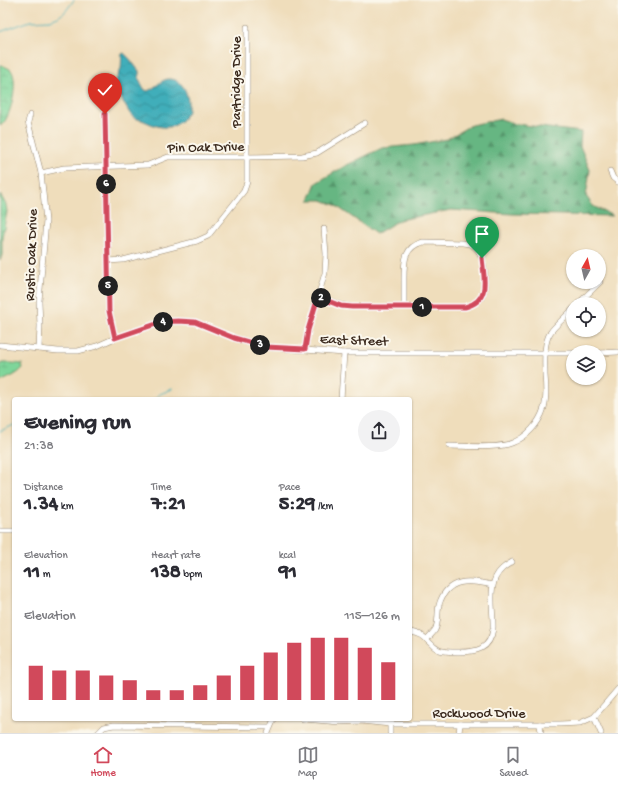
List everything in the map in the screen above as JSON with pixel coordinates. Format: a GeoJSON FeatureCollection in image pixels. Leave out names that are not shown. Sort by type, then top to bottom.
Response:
{"type":"FeatureCollection","features":[{"type":"Feature","properties":{"kind":"street","name":"Partridge Drive"},"geometry":{"type":"LineString","coordinates":[[108,261],[123,260],[197,241],[208,236],[244,191],[247,182],[247,27]]}},
{"type":"Feature","properties":{"kind":"street"},"geometry":{"type":"LineString","coordinates":[[105,114],[109,311],[115,338]]}},
{"type":"Feature","properties":{"kind":"street","name":"Rustic Oak Drive"},"geometry":{"type":"LineString","coordinates":[[30,115],[28,122],[41,173],[46,221],[39,301],[39,349]]}},
{"type":"Feature","properties":{"kind":"street","name":"Pin Oak Drive"},"geometry":{"type":"LineString","coordinates":[[41,173],[64,168],[148,165],[168,157],[302,156],[317,153],[365,123]]}},
{"type":"Feature","properties":{"kind":"street"},"geometry":{"type":"LineString","coordinates":[[610,172],[618,182]]}},
{"type":"Feature","properties":{"kind":"street"},"geometry":{"type":"LineString","coordinates":[[305,349],[308,330],[325,273],[326,254],[324,229]]}},
{"type":"Feature","properties":{"kind":"street"},"geometry":{"type":"LineString","coordinates":[[318,297],[346,307],[404,307],[465,307],[470,306],[480,299],[485,282],[482,258],[479,251],[474,246],[463,243],[423,242],[417,244],[405,257],[404,307]]}},
{"type":"Feature","properties":{"kind":"street"},"geometry":{"type":"LineString","coordinates":[[585,297],[593,289]]}},
{"type":"Feature","properties":{"kind":"street"},"geometry":{"type":"LineString","coordinates":[[449,446],[496,446],[512,444],[526,436],[537,423],[544,408],[546,393],[546,342],[550,332],[566,316]]}},
{"type":"Feature","properties":{"kind":"street","name":"East Street"},"geometry":{"type":"LineString","coordinates":[[0,345],[58,351],[78,351],[97,346],[115,338],[162,322],[178,321],[195,322],[234,338],[266,347],[344,353],[566,353]]}},
{"type":"Feature","properties":{"kind":"street"},"geometry":{"type":"LineString","coordinates":[[606,353],[618,352]]}},
{"type":"Feature","properties":{"kind":"street"},"geometry":{"type":"LineString","coordinates":[[341,397],[344,353]]}},
{"type":"Feature","properties":{"kind":"street"},"geometry":{"type":"LineString","coordinates":[[0,531],[12,531]]}},
{"type":"Feature","properties":{"kind":"street"},"geometry":{"type":"LineString","coordinates":[[412,632],[422,635],[438,649],[444,652],[473,652],[484,647],[492,635],[493,629],[492,585],[500,570],[512,562]]}},
{"type":"Feature","properties":{"kind":"street"},"geometry":{"type":"LineString","coordinates":[[427,639],[436,628],[439,606],[442,597],[451,587],[460,582],[467,581],[476,581],[492,585]]}},
{"type":"Feature","properties":{"kind":"street"},"geometry":{"type":"LineString","coordinates":[[601,733],[594,717],[618,689]]}},
{"type":"Feature","properties":{"kind":"street","name":"Rockwood Drive"},"geometry":{"type":"LineString","coordinates":[[328,721],[361,721],[390,724],[560,724],[580,723],[594,717]]}},
{"type":"Feature","properties":{"kind":"street"},"geometry":{"type":"LineString","coordinates":[[268,733],[273,721]]}},
{"type":"Feature","properties":{"kind":"street"},"geometry":{"type":"LineString","coordinates":[[390,724],[390,733]]}},
{"type":"Feature","properties":{"kind":"street"},"geometry":{"type":"LineString","coordinates":[[459,733],[460,724]]}},
{"type":"Feature","properties":{"kind":"street"},"geometry":{"type":"LineString","coordinates":[[540,724],[541,733]]}},
{"type":"Feature","properties":{"kind":"street"},"geometry":{"type":"LineString","coordinates":[[98,733],[104,727],[114,725],[270,727]]}},
{"type":"Feature","properties":{"kind":"green space"},"geometry":{"type":"Polygon","coordinates":[[[0,64],[11,70],[14,82],[14,91],[13,100],[7,116],[0,126],[0,64]]]}},
{"type":"Feature","properties":{"kind":"green space"},"geometry":{"type":"Polygon","coordinates":[[[501,119],[516,124],[581,132],[580,146],[590,170],[586,196],[593,206],[613,216],[512,214],[451,210],[399,220],[376,234],[335,205],[322,200],[309,200],[316,183],[345,166],[382,148],[414,145],[447,139],[471,125],[501,119]]]}},
{"type":"Feature","properties":{"kind":"green space"},"geometry":{"type":"Polygon","coordinates":[[[0,194],[6,205],[7,212],[2,237],[2,255],[0,261],[0,194]]]}},
{"type":"Feature","properties":{"kind":"green space"},"geometry":{"type":"Polygon","coordinates":[[[0,364],[22,364],[23,368],[0,382],[0,364]]]}},
{"type":"Feature","properties":{"kind":"water"},"geometry":{"type":"Polygon","coordinates":[[[124,53],[139,71],[139,79],[144,89],[147,91],[162,81],[168,79],[173,79],[181,84],[186,93],[188,110],[185,116],[178,123],[173,126],[164,127],[150,124],[131,115],[120,96],[116,85],[116,80],[121,70],[122,54],[124,53]]]}},
{"type":"Feature","properties":{"kind":"waterway"},"geometry":{"type":"LineString","coordinates":[[0,32],[30,21],[50,20],[58,17],[65,12],[74,0]]}},
{"type":"Feature","properties":{"kind":"waterway"},"geometry":{"type":"LineString","coordinates":[[156,397],[172,389]]}},
{"type":"Feature","properties":{"kind":"waterway"},"geometry":{"type":"LineString","coordinates":[[0,431],[12,426]]}},
{"type":"Feature","properties":{"kind":"route"},"geometry":{"type":"LineString","coordinates":[[105,114],[109,311],[115,338],[162,322],[178,321],[195,322],[234,338],[266,347],[305,349],[308,330],[318,297],[346,307],[470,306],[480,299],[483,294],[485,282],[482,258]]}}]}
